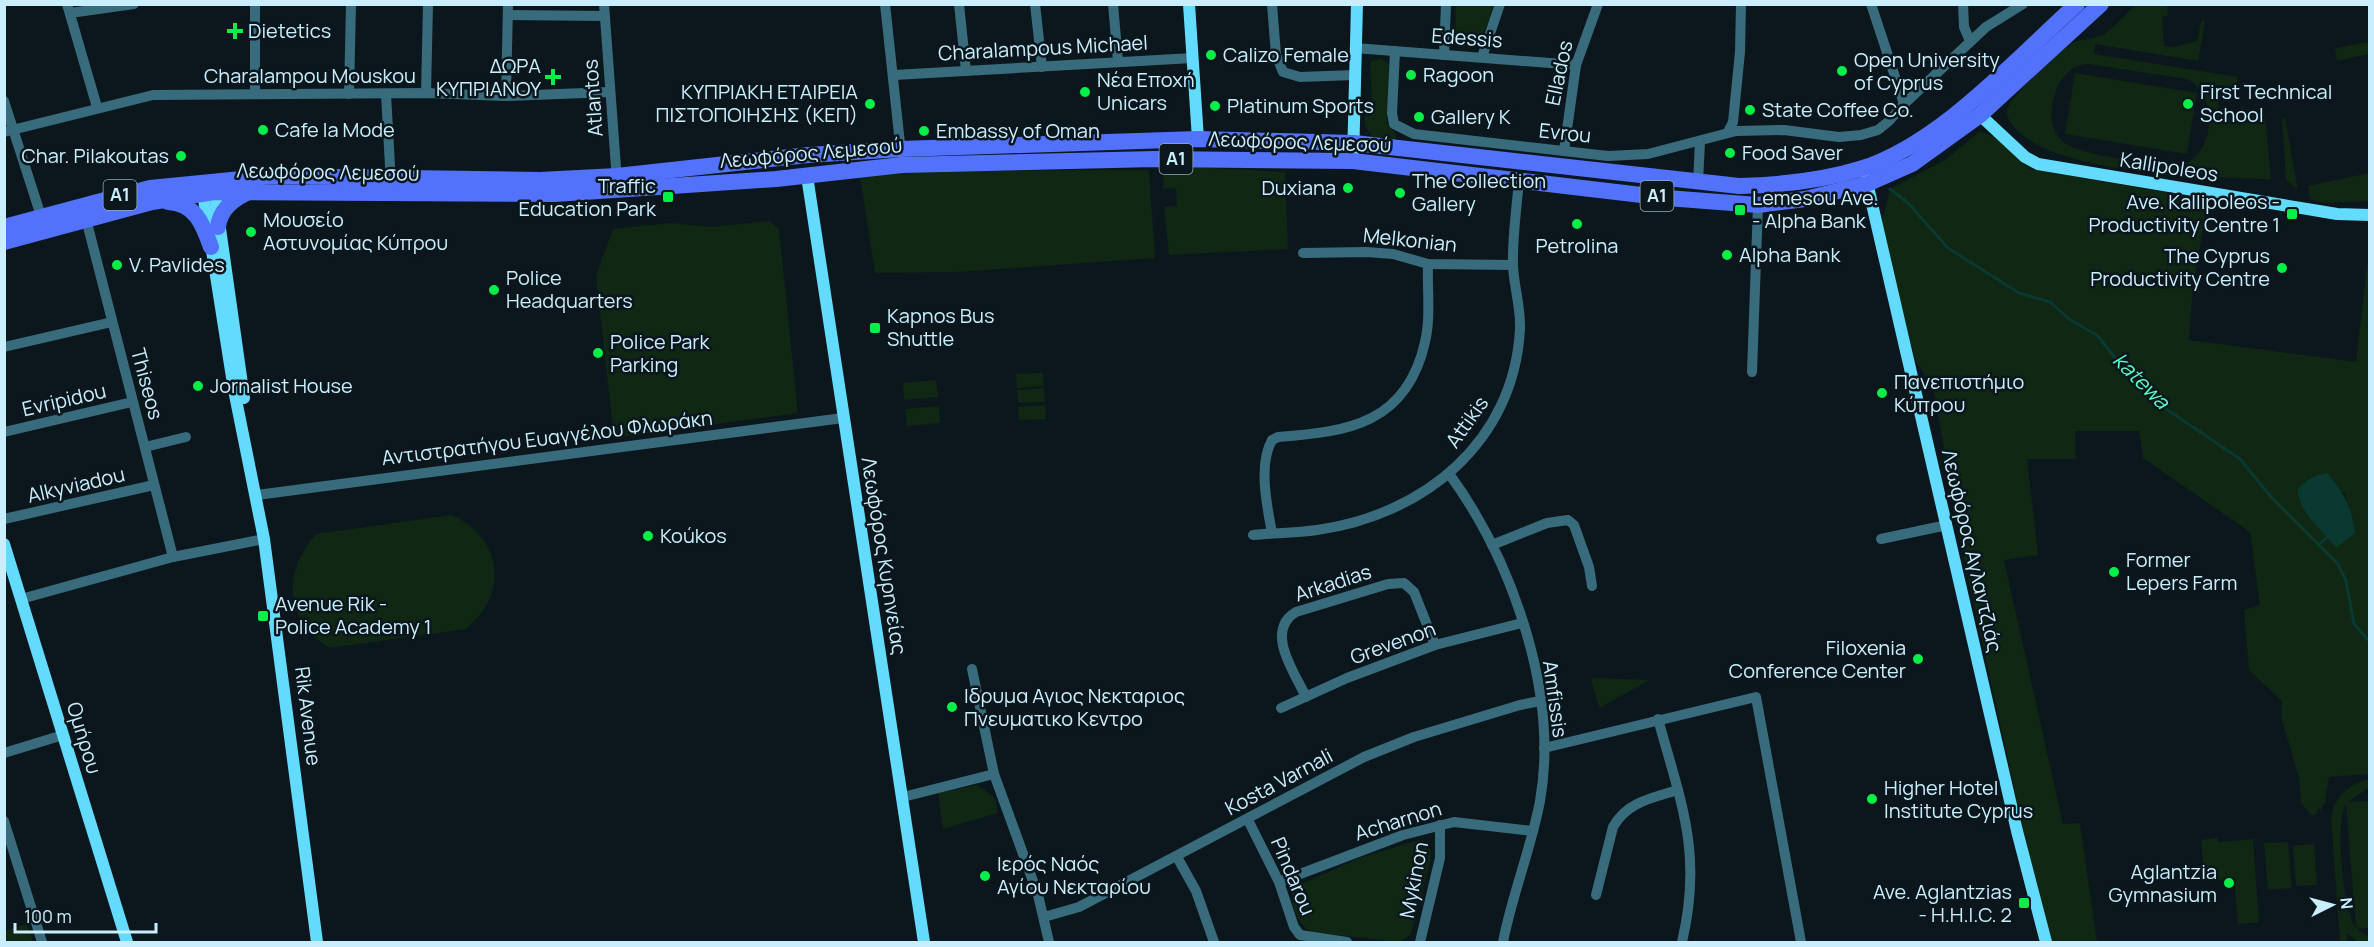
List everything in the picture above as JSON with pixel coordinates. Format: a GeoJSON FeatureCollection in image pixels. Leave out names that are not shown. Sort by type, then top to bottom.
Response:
{"type":"FeatureCollection","features":[{"type":"Feature","properties":{"kind":"main road"},"geometry":{"type":"LineString","coordinates":[[1189,4],[1198,139]]}},
{"type":"Feature","properties":{"kind":"main road"},"geometry":{"type":"LineString","coordinates":[[1353,161],[1357,4]]}},
{"type":"Feature","properties":{"kind":"main road","name":"Λεωφόρος Λεμεσού"},"geometry":{"type":"LineString","coordinates":[[4,227],[150,188],[252,191],[540,180],[617,183],[807,176],[901,157],[1198,139],[1354,143],[1698,183],[1770,186],[1865,176],[1943,123],[2077,4]]}},
{"type":"Feature","properties":{"kind":"main road","name":"Λεωφόρος Λεμεσού"},"geometry":{"type":"LineString","coordinates":[[617,183],[807,155],[1353,161],[1664,197],[1758,205],[1805,199],[1865,176],[1912,164],[1980,115],[2101,4]]}},
{"type":"Feature","properties":{"kind":"main road","name":"Kallipoleos"},"geometry":{"type":"LineString","coordinates":[[1980,115],[2025,157],[2038,164],[2337,214],[2370,215]]}},
{"type":"Feature","properties":{"kind":"main road","name":"Λεωφόρος Λεμεσού"},"geometry":{"type":"LineString","coordinates":[[4,242],[208,188],[271,176],[391,185]]}},
{"type":"Feature","properties":{"kind":"main road","name":"Λεωφόρος Κυρηνείας"},"geometry":{"type":"LineString","coordinates":[[807,176],[924,942]]}},
{"type":"Feature","properties":{"kind":"main road","name":"Λεωφόρος Αγλαντζιάς"},"geometry":{"type":"LineString","coordinates":[[1865,176],[1881,253],[2046,942]]}},
{"type":"Feature","properties":{"kind":"main road","name":"Rik Avenue"},"geometry":{"type":"LineString","coordinates":[[208,188],[218,227],[258,480],[257,495]]}},
{"type":"Feature","properties":{"kind":"main road","name":"Rik Avenue"},"geometry":{"type":"LineString","coordinates":[[208,188],[211,247],[236,401],[251,480],[257,495],[264,539],[317,942]]}},
{"type":"Feature","properties":{"kind":"main road"},"geometry":{"type":"LineString","coordinates":[[218,227],[223,211],[237,199],[252,191]]}},
{"type":"Feature","properties":{"kind":"main road"},"geometry":{"type":"LineString","coordinates":[[152,202],[174,202],[188,207],[201,222],[211,247]]}},
{"type":"Feature","properties":{"kind":"main road","name":"Ομήρου"},"geometry":{"type":"LineString","coordinates":[[4,544],[128,942]]}},
{"type":"Feature","properties":{"kind":"street"},"geometry":{"type":"LineString","coordinates":[[97,107],[69,9],[134,4]]}},
{"type":"Feature","properties":{"kind":"street"},"geometry":{"type":"LineString","coordinates":[[255,4],[255,93]]}},
{"type":"Feature","properties":{"kind":"street"},"geometry":{"type":"LineString","coordinates":[[349,94],[351,4]]}},
{"type":"Feature","properties":{"kind":"street"},"geometry":{"type":"LineString","coordinates":[[426,93],[428,4]]}},
{"type":"Feature","properties":{"kind":"street"},"geometry":{"type":"LineString","coordinates":[[885,4],[901,157]]}},
{"type":"Feature","properties":{"kind":"street"},"geometry":{"type":"LineString","coordinates":[[959,4],[966,71]]}},
{"type":"Feature","properties":{"kind":"street"},"geometry":{"type":"LineString","coordinates":[[1035,4],[1042,66]]}},
{"type":"Feature","properties":{"kind":"street"},"geometry":{"type":"LineString","coordinates":[[1113,4],[1118,62]]}},
{"type":"Feature","properties":{"kind":"street"},"geometry":{"type":"LineString","coordinates":[[1272,4],[1276,55],[1283,72],[1300,77],[1354,75]]}},
{"type":"Feature","properties":{"kind":"street"},"geometry":{"type":"LineString","coordinates":[[1444,54],[1446,4]]}},
{"type":"Feature","properties":{"kind":"street"},"geometry":{"type":"LineString","coordinates":[[1482,57],[1500,4]]}},
{"type":"Feature","properties":{"kind":"street","name":"Ellados"},"geometry":{"type":"LineString","coordinates":[[1564,151],[1576,65],[1598,4]]}},
{"type":"Feature","properties":{"kind":"street"},"geometry":{"type":"LineString","coordinates":[[1728,132],[1733,122],[1740,52],[1741,4]]}},
{"type":"Feature","properties":{"kind":"street"},"geometry":{"type":"LineString","coordinates":[[1871,4],[1904,104]]}},
{"type":"Feature","properties":{"kind":"street"},"geometry":{"type":"LineString","coordinates":[[1963,4],[1964,27],[1970,41]]}},
{"type":"Feature","properties":{"kind":"street","name":"Evrou"},"geometry":{"type":"LineString","coordinates":[[1395,51],[1392,113],[1394,124],[1403,130],[1414,134],[1564,151],[1633,156],[1700,141],[1728,132],[1784,130],[1839,137],[1861,135],[1878,130],[1970,41],[2000,17],[2023,4]]}},
{"type":"Feature","properties":{"kind":"street"},"geometry":{"type":"LineString","coordinates":[[506,96],[508,10],[605,10]]}},
{"type":"Feature","properties":{"kind":"street","name":"Atlantos"},"geometry":{"type":"LineString","coordinates":[[605,10],[617,183]]}},
{"type":"Feature","properties":{"kind":"street","name":"Edessis"},"geometry":{"type":"LineString","coordinates":[[1355,48],[1576,65]]}},
{"type":"Feature","properties":{"kind":"street","name":"Charalampous Michael"},"geometry":{"type":"LineString","coordinates":[[894,75],[1193,58]]}},
{"type":"Feature","properties":{"kind":"street","name":"Charalampou Mouskou"},"geometry":{"type":"LineString","coordinates":[[9,130],[153,95],[426,93],[506,96],[610,92]]}},
{"type":"Feature","properties":{"kind":"street"},"geometry":{"type":"LineString","coordinates":[[386,94],[391,185]]}},
{"type":"Feature","properties":{"kind":"street"},"geometry":{"type":"LineString","coordinates":[[4,101],[9,130],[40,216]]}},
{"type":"Feature","properties":{"kind":"street"},"geometry":{"type":"LineString","coordinates":[[1698,183],[1700,141]]}},
{"type":"Feature","properties":{"kind":"street","name":"Attikis"},"geometry":{"type":"LineString","coordinates":[[1253,534],[1317,530],[1357,521],[1407,501],[1450,475],[1492,425],[1504,400],[1520,328],[1513,265],[1519,179]]}},
{"type":"Feature","properties":{"kind":"street"},"geometry":{"type":"LineString","coordinates":[[1752,372],[1758,205]]}},
{"type":"Feature","properties":{"kind":"street","name":"Thiseos"},"geometry":{"type":"LineString","coordinates":[[86,219],[173,557]]}},
{"type":"Feature","properties":{"kind":"street","name":"Melkonian"},"geometry":{"type":"LineString","coordinates":[[1303,253],[1366,252],[1392,254],[1428,264],[1513,265]]}},
{"type":"Feature","properties":{"kind":"street"},"geometry":{"type":"LineString","coordinates":[[1272,533],[1267,503],[1266,460],[1272,440],[1278,437],[1328,434],[1355,427],[1393,403],[1418,364],[1425,341],[1428,264]]}},
{"type":"Feature","properties":{"kind":"street"},"geometry":{"type":"LineString","coordinates":[[4,347],[112,322]]}},
{"type":"Feature","properties":{"kind":"street","name":"Evripidou"},"geometry":{"type":"LineString","coordinates":[[4,432],[132,402]]}},
{"type":"Feature","properties":{"kind":"street","name":"Αντιστρατήγου Ευαγγέλου Φλωράκη"},"geometry":{"type":"LineString","coordinates":[[257,495],[843,418]]}},
{"type":"Feature","properties":{"kind":"street"},"geometry":{"type":"LineString","coordinates":[[145,447],[186,437]]}},
{"type":"Feature","properties":{"kind":"street","name":"Amfissis"},"geometry":{"type":"LineString","coordinates":[[1450,475],[1471,504],[1492,545],[1522,623],[1540,701],[1544,774],[1533,831],[1503,942]]}},
{"type":"Feature","properties":{"kind":"street","name":"Alkyviadou"},"geometry":{"type":"LineString","coordinates":[[4,519],[154,485]]}},
{"type":"Feature","properties":{"kind":"street"},"geometry":{"type":"LineString","coordinates":[[1492,545],[1547,523],[1568,520],[1574,525],[1589,567],[1592,586]]}},
{"type":"Feature","properties":{"kind":"street"},"geometry":{"type":"LineString","coordinates":[[1881,539],[1947,525]]}},
{"type":"Feature","properties":{"kind":"street"},"geometry":{"type":"LineString","coordinates":[[21,599],[173,557],[264,539]]}},
{"type":"Feature","properties":{"kind":"street","name":"Arkadias"},"geometry":{"type":"LineString","coordinates":[[1306,697],[1281,639],[1286,621],[1296,612],[1388,584],[1404,583],[1414,592],[1435,645]]}},
{"type":"Feature","properties":{"kind":"street","name":"Grevenon"},"geometry":{"type":"LineString","coordinates":[[1281,708],[1435,645],[1522,623]]}},
{"type":"Feature","properties":{"kind":"street"},"geometry":{"type":"LineString","coordinates":[[972,669],[994,774],[1044,917],[1049,942]]}},
{"type":"Feature","properties":{"kind":"street"},"geometry":{"type":"LineString","coordinates":[[1544,748],[1756,696],[1801,942]]}},
{"type":"Feature","properties":{"kind":"street","name":"Kosta Varnali"},"geometry":{"type":"LineString","coordinates":[[1044,917],[1078,907],[1177,857],[1333,772],[1387,746],[1520,705],[1540,701]]}},
{"type":"Feature","properties":{"kind":"street"},"geometry":{"type":"LineString","coordinates":[[1658,719],[1689,830],[1692,889],[1682,942]]}},
{"type":"Feature","properties":{"kind":"street"},"geometry":{"type":"LineString","coordinates":[[4,753],[63,735]]}},
{"type":"Feature","properties":{"kind":"street"},"geometry":{"type":"LineString","coordinates":[[903,797],[994,774]]}},
{"type":"Feature","properties":{"kind":"street"},"geometry":{"type":"LineString","coordinates":[[1596,895],[1613,827],[1619,817],[1638,802],[1678,790]]}},
{"type":"Feature","properties":{"kind":"street","name":"Pindarou"},"geometry":{"type":"LineString","coordinates":[[1248,819],[1279,882],[1294,927],[1300,935],[1347,942]]}},
{"type":"Feature","properties":{"kind":"street"},"geometry":{"type":"LineString","coordinates":[[4,821],[9,853],[42,942]]}},
{"type":"Feature","properties":{"kind":"street","name":"Acharnon"},"geometry":{"type":"LineString","coordinates":[[1279,882],[1375,845],[1440,825],[1471,823],[1533,831]]}},
{"type":"Feature","properties":{"kind":"street","name":"Mykinon"},"geometry":{"type":"LineString","coordinates":[[1420,942],[1440,858],[1440,825]]}},
{"type":"Feature","properties":{"kind":"street"},"geometry":{"type":"LineString","coordinates":[[1177,857],[1196,891],[1214,942]]}},
{"type":"Feature","properties":{"kind":"shaded area"},"geometry":{"type":"Polygon","coordinates":[[[1456,5],[1494,5],[1484,32],[1476,42],[1470,45],[1463,46],[1455,36],[1456,5]]]}},
{"type":"Feature","properties":{"kind":"shaded area"},"geometry":{"type":"Polygon","coordinates":[[[2135,5],[2167,5],[2168,15],[2162,17],[2164,46],[2174,47],[2197,41],[2201,22],[2205,21],[2198,61],[2095,44],[2094,54],[2238,77],[2236,88],[2209,84],[2218,102],[2219,117],[2265,115],[2271,179],[2211,177],[2099,165],[2065,156],[2037,144],[2013,126],[2008,118],[2008,108],[2028,83],[2071,44],[2106,33],[2135,5]],[[2088,64],[2077,66],[2059,83],[2052,108],[2054,129],[2057,136],[2070,146],[2098,155],[2175,166],[2188,162],[2199,153],[2205,141],[2209,127],[2209,113],[2198,87],[2187,79],[2088,64]]]}},
{"type":"Feature","properties":{"kind":"shaded area"},"geometry":{"type":"Polygon","coordinates":[[[2369,42],[2369,54],[2337,61],[2335,48],[2369,42]]]}},
{"type":"Feature","properties":{"kind":"shaded area"},"geometry":{"type":"Polygon","coordinates":[[[1381,58],[1389,64],[1387,123],[1395,132],[1396,139],[1374,139],[1365,126],[1365,117],[1372,108],[1370,62],[1381,58]]]}},
{"type":"Feature","properties":{"kind":"shaded area"},"geometry":{"type":"Polygon","coordinates":[[[2075,73],[2197,93],[2187,154],[2065,134],[2075,73]]]}},
{"type":"Feature","properties":{"kind":"shaded area"},"geometry":{"type":"Polygon","coordinates":[[[2282,118],[2285,118],[2298,190],[2286,180],[2282,118]]]}},
{"type":"Feature","properties":{"kind":"shaded area"},"geometry":{"type":"Polygon","coordinates":[[[1979,132],[2000,142],[2030,169],[2208,200],[2193,286],[2189,340],[2356,362],[2369,249],[2369,774],[2329,777],[2325,802],[2320,811],[2319,807],[2316,815],[2311,815],[2301,803],[2299,778],[2281,717],[2282,701],[2249,670],[2244,610],[2260,605],[2250,532],[2143,458],[2139,431],[2075,431],[2076,459],[2027,459],[2038,555],[2004,560],[2063,824],[2080,823],[2097,942],[2048,942],[1963,555],[1933,386],[1916,362],[1884,242],[1878,238],[1890,189],[1945,160],[1979,132]],[[2344,492],[2309,515],[2336,548],[2353,519],[2344,492]]]}},
{"type":"Feature","properties":{"kind":"shaded area"},"geometry":{"type":"Polygon","coordinates":[[[1172,166],[1285,172],[1288,249],[1169,255],[1164,207],[1177,206],[1176,188],[1163,189],[1164,174],[1172,166]]]}},
{"type":"Feature","properties":{"kind":"shaded area"},"geometry":{"type":"Polygon","coordinates":[[[1149,170],[1155,258],[959,272],[875,273],[860,176],[930,171],[1149,170]]]}},
{"type":"Feature","properties":{"kind":"shaded area"},"geometry":{"type":"Polygon","coordinates":[[[2369,173],[2369,201],[2324,203],[2310,199],[2308,186],[2369,173]]]}},
{"type":"Feature","properties":{"kind":"shaded area"},"geometry":{"type":"Polygon","coordinates":[[[769,221],[779,229],[798,413],[614,438],[596,276],[613,229],[671,223],[712,227],[769,221]]]}},
{"type":"Feature","properties":{"kind":"shaded area"},"geometry":{"type":"Polygon","coordinates":[[[1043,373],[1044,386],[1017,388],[1016,374],[1043,373]]]}},
{"type":"Feature","properties":{"kind":"shaded area"},"geometry":{"type":"Polygon","coordinates":[[[936,380],[938,397],[904,400],[903,383],[936,380]]]}},
{"type":"Feature","properties":{"kind":"shaded area"},"geometry":{"type":"Polygon","coordinates":[[[1044,388],[1045,402],[1018,403],[1017,390],[1044,388]]]}},
{"type":"Feature","properties":{"kind":"shaded area"},"geometry":{"type":"Polygon","coordinates":[[[1045,405],[1046,419],[1019,420],[1018,407],[1045,405]]]}},
{"type":"Feature","properties":{"kind":"shaded area"},"geometry":{"type":"Polygon","coordinates":[[[939,406],[940,423],[907,426],[905,409],[939,406]]]}},
{"type":"Feature","properties":{"kind":"shaded area"},"geometry":{"type":"Polygon","coordinates":[[[2327,473],[2346,501],[2355,533],[2336,548],[2306,513],[2298,489],[2314,477],[2327,473]]]}},
{"type":"Feature","properties":{"kind":"shaded area"},"geometry":{"type":"Polygon","coordinates":[[[452,515],[469,525],[482,538],[490,552],[494,568],[494,583],[489,599],[480,615],[466,629],[329,648],[303,623],[296,609],[293,580],[305,549],[316,534],[452,515]]]}},
{"type":"Feature","properties":{"kind":"shaded area"},"geometry":{"type":"Polygon","coordinates":[[[1591,678],[1650,680],[1599,708],[1591,678]]]}},
{"type":"Feature","properties":{"kind":"shaded area"},"geometry":{"type":"Polygon","coordinates":[[[2369,779],[2369,788],[2347,802],[2369,801],[2369,928],[2357,929],[2369,937],[2369,942],[2358,942],[2347,933],[2347,942],[2340,942],[2331,817],[2336,803],[2344,792],[2355,784],[2369,779]],[[2346,804],[2341,828],[2342,866],[2347,905],[2356,928],[2346,804]]]}},
{"type":"Feature","properties":{"kind":"shaded area"},"geometry":{"type":"Polygon","coordinates":[[[977,785],[994,797],[998,813],[943,829],[938,793],[977,785]]]}},
{"type":"Feature","properties":{"kind":"shaded area"},"geometry":{"type":"Polygon","coordinates":[[[2217,838],[2219,842],[2253,839],[2259,922],[2238,924],[2234,879],[2205,881],[2201,840],[2217,838]]]}},
{"type":"Feature","properties":{"kind":"shaded area"},"geometry":{"type":"Polygon","coordinates":[[[1419,840],[1425,841],[1431,852],[1430,862],[1411,934],[1400,942],[1311,932],[1301,923],[1293,906],[1294,887],[1362,857],[1419,840]]]}},
{"type":"Feature","properties":{"kind":"shaded area"},"geometry":{"type":"Polygon","coordinates":[[[2288,842],[2292,888],[2268,890],[2264,843],[2288,842]]]}},
{"type":"Feature","properties":{"kind":"shaded area"},"geometry":{"type":"Polygon","coordinates":[[[2314,844],[2317,885],[2296,886],[2293,846],[2314,844]]]}},
{"type":"Feature","properties":{"kind":"shaded area"},"geometry":{"type":"Polygon","coordinates":[[[27,924],[33,942],[5,942],[5,931],[27,924]]]}},
{"type":"Feature","properties":{"kind":"waterway","name":"katewa"},"geometry":{"type":"LineString","coordinates":[[1890,189],[1908,203],[1948,248],[2019,293],[2050,302],[2069,319],[2098,336],[2129,376],[2153,400],[2240,459],[2272,498],[2338,564],[2346,581],[2354,624],[2370,642]]}},
{"type":"Feature","properties":{"kind":"waterway"},"geometry":{"type":"LineString","coordinates":[[2318,545],[2330,535]]}},
{"type":"Feature","properties":{"kind":"place","name":"Dietetics"},"geometry":{"type":"Point","coordinates":[235,31]}},
{"type":"Feature","properties":{"kind":"place","name":"Calizo Female"},"geometry":{"type":"Point","coordinates":[1211,55]}},
{"type":"Feature","properties":{"kind":"place","name":"Open University of Cyprus"},"geometry":{"type":"Point","coordinates":[1842,71]}},
{"type":"Feature","properties":{"kind":"place","name":"Ragoon"},"geometry":{"type":"Point","coordinates":[1411,75]}},
{"type":"Feature","properties":{"kind":"place","name":"ΔΩΡΑ ΚΥΠΡΙΑΝΟΥ"},"geometry":{"type":"Point","coordinates":[553,77]}},
{"type":"Feature","properties":{"kind":"place","name":"Νέα Εποχή Unicars"},"geometry":{"type":"Point","coordinates":[1085,92]}},
{"type":"Feature","properties":{"kind":"place","name":"ΚΥΠΡΙΑΚΗ ΕΤΑΙΡΕΙΑ ΠΙΣΤΟΠΟΙΗΣΗΣ (ΚΕΠ)"},"geometry":{"type":"Point","coordinates":[870,104]}},
{"type":"Feature","properties":{"kind":"place","name":"First Technical School"},"geometry":{"type":"Point","coordinates":[2188,104]}},
{"type":"Feature","properties":{"kind":"place","name":"Platinum Sports"},"geometry":{"type":"Point","coordinates":[1215,106]}},
{"type":"Feature","properties":{"kind":"place","name":"State Coffee Co."},"geometry":{"type":"Point","coordinates":[1750,110]}},
{"type":"Feature","properties":{"kind":"place","name":"Gallery K"},"geometry":{"type":"Point","coordinates":[1419,117]}},
{"type":"Feature","properties":{"kind":"place","name":"Cafe la Mode"},"geometry":{"type":"Point","coordinates":[263,130]}},
{"type":"Feature","properties":{"kind":"place","name":"Embassy of Oman"},"geometry":{"type":"Point","coordinates":[924,131]}},
{"type":"Feature","properties":{"kind":"place","name":"Food Saver"},"geometry":{"type":"Point","coordinates":[1730,153]}},
{"type":"Feature","properties":{"kind":"place","name":"Char. Pilakoutas"},"geometry":{"type":"Point","coordinates":[181,156]}},
{"type":"Feature","properties":{"kind":"place","name":"Duxiana"},"geometry":{"type":"Point","coordinates":[1348,188]}},
{"type":"Feature","properties":{"kind":"place","name":"The Collection Gallery"},"geometry":{"type":"Point","coordinates":[1400,193]}},
{"type":"Feature","properties":{"kind":"place","name":"Traffic Education Park"},"geometry":{"type":"Point","coordinates":[668,197]}},
{"type":"Feature","properties":{"kind":"place","name":"Lemesou Ave. - Alpha Bank"},"geometry":{"type":"Point","coordinates":[1740,210]}},
{"type":"Feature","properties":{"kind":"place","name":"Ave. Kallipoleos - Productivity Centre 1"},"geometry":{"type":"Point","coordinates":[2292,214]}},
{"type":"Feature","properties":{"kind":"place","name":"Petrolina"},"geometry":{"type":"Point","coordinates":[1577,224]}},
{"type":"Feature","properties":{"kind":"place","name":"Μουσείο Αστυνομίας Κύπρου"},"geometry":{"type":"Point","coordinates":[251,232]}},
{"type":"Feature","properties":{"kind":"place","name":"Alpha Bank"},"geometry":{"type":"Point","coordinates":[1727,255]}},
{"type":"Feature","properties":{"kind":"place","name":"V. Pavlides"},"geometry":{"type":"Point","coordinates":[117,265]}},
{"type":"Feature","properties":{"kind":"place","name":"The Cyprus Productivity Centre"},"geometry":{"type":"Point","coordinates":[2282,268]}},
{"type":"Feature","properties":{"kind":"place","name":"Police Headquarters"},"geometry":{"type":"Point","coordinates":[494,290]}},
{"type":"Feature","properties":{"kind":"place","name":"Kapnos Bus Shuttle"},"geometry":{"type":"Point","coordinates":[875,328]}},
{"type":"Feature","properties":{"kind":"place","name":"Police Park Parking"},"geometry":{"type":"Point","coordinates":[598,353]}},
{"type":"Feature","properties":{"kind":"place","name":"Jornalist House"},"geometry":{"type":"Point","coordinates":[198,386]}},
{"type":"Feature","properties":{"kind":"place","name":"Πανεπιστήμιο Κύπρου"},"geometry":{"type":"Point","coordinates":[1882,393]}},
{"type":"Feature","properties":{"kind":"place","name":"Koúkos"},"geometry":{"type":"Point","coordinates":[648,536]}},
{"type":"Feature","properties":{"kind":"place","name":"Former Lepers Farm"},"geometry":{"type":"Point","coordinates":[2114,572]}},
{"type":"Feature","properties":{"kind":"place","name":"Avenue Rik - Police Academy 1"},"geometry":{"type":"Point","coordinates":[263,616]}},
{"type":"Feature","properties":{"kind":"place","name":"Filoxenia Conference Center"},"geometry":{"type":"Point","coordinates":[1918,659]}},
{"type":"Feature","properties":{"kind":"place","name":"Ιδρυμα Αγιος Νεκταριος Πνευματικο Κεντρο"},"geometry":{"type":"Point","coordinates":[952,707]}},
{"type":"Feature","properties":{"kind":"place","name":"Higher Hotel Institute Cyprus"},"geometry":{"type":"Point","coordinates":[1872,799]}},
{"type":"Feature","properties":{"kind":"place","name":"Ιερός Ναός Αγίου Νεκταρίου"},"geometry":{"type":"Point","coordinates":[985,876]}},
{"type":"Feature","properties":{"kind":"place","name":"Aglantzia Gymnasium"},"geometry":{"type":"Point","coordinates":[2229,883]}},
{"type":"Feature","properties":{"kind":"place","name":"Ave. Aglantzias - H.H.I.C. 2"},"geometry":{"type":"Point","coordinates":[2024,903]}}]}
